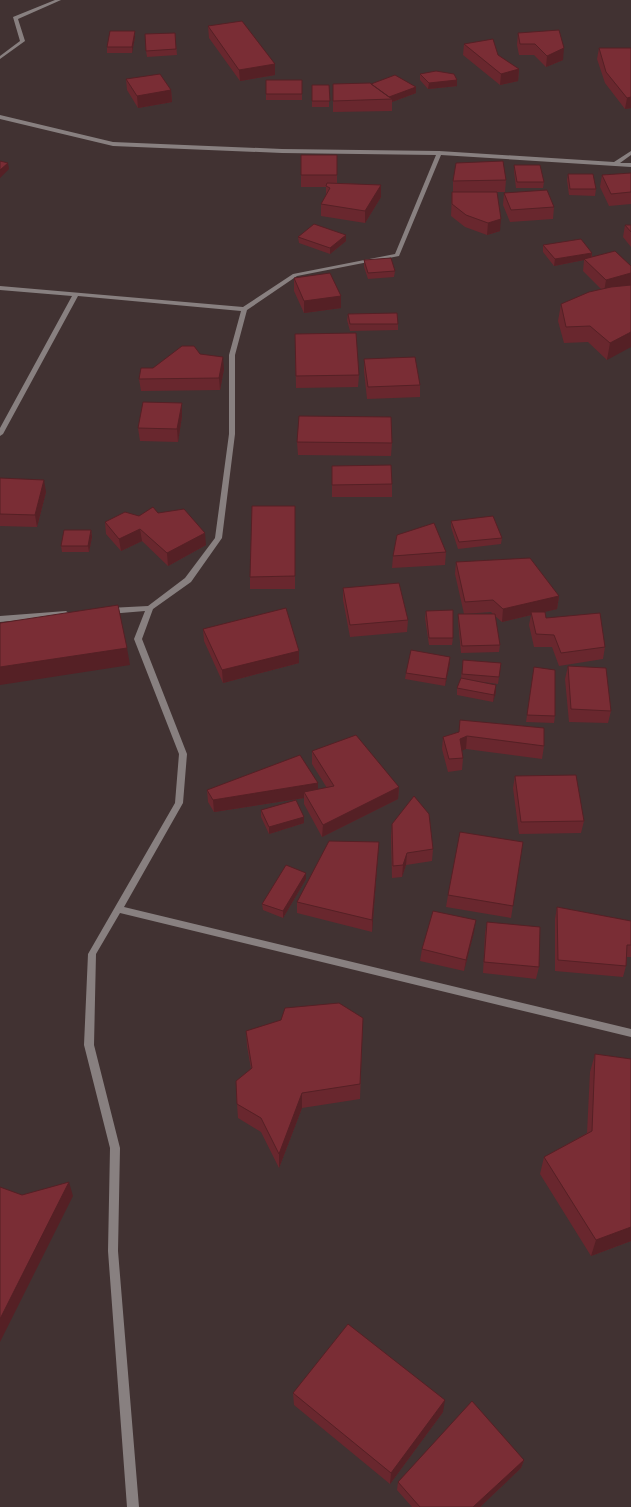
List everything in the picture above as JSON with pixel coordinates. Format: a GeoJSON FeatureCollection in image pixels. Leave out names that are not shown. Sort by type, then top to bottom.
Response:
{"type":"FeatureCollection","features":[{"type":"Feature","properties":{"kind":"street"},"geometry":{"type":"LineString","coordinates":[[0,58],[23,41],[15,18],[59,0]]}},
{"type":"Feature","properties":{"kind":"street"},"geometry":{"type":"LineString","coordinates":[[0,117],[113,144],[282,151],[439,153],[631,165]]}},
{"type":"Feature","properties":{"kind":"street"},"geometry":{"type":"LineString","coordinates":[[0,288],[244,309],[295,275],[398,255],[439,153]]}},
{"type":"Feature","properties":{"kind":"street"},"geometry":{"type":"LineString","coordinates":[[615,164],[631,154]]}},
{"type":"Feature","properties":{"kind":"street"},"geometry":{"type":"LineString","coordinates":[[0,434],[76,294]]}},
{"type":"Feature","properties":{"kind":"street"},"geometry":{"type":"LineString","coordinates":[[133,1507],[113,1251],[115,1148],[89,1045],[92,954],[179,803],[183,754],[138,639],[150,608],[188,580],[218,538],[232,434],[232,355],[244,309]]}},
{"type":"Feature","properties":{"kind":"street"},"geometry":{"type":"LineString","coordinates":[[103,611],[150,608]]}},
{"type":"Feature","properties":{"kind":"street"},"geometry":{"type":"LineString","coordinates":[[0,619],[71,614]]}},
{"type":"Feature","properties":{"kind":"street"},"geometry":{"type":"LineString","coordinates":[[119,909],[631,1032]]}},
{"type":"Feature","properties":{"kind":"building"},"geometry":{"type":"Polygon","coordinates":[[[242,21],[275,64],[239,70],[208,26],[242,21]]]}},
{"type":"Feature","properties":{"kind":"building"},"geometry":{"type":"Polygon","coordinates":[[[559,30],[564,48],[547,56],[535,44],[520,44],[518,33],[559,30]]]}},
{"type":"Feature","properties":{"kind":"building"},"geometry":{"type":"Polygon","coordinates":[[[110,31],[135,31],[132,47],[107,47],[110,31]]]}},
{"type":"Feature","properties":{"kind":"building"},"geometry":{"type":"Polygon","coordinates":[[[175,33],[176,49],[146,51],[145,34],[175,33]]]}},
{"type":"Feature","properties":{"kind":"building"},"geometry":{"type":"Polygon","coordinates":[[[493,39],[498,55],[519,69],[501,74],[464,44],[493,39]]]}},
{"type":"Feature","properties":{"kind":"building"},"geometry":{"type":"Polygon","coordinates":[[[599,48],[631,48],[631,97],[627,98],[606,72],[599,48]]]}},
{"type":"Feature","properties":{"kind":"building"},"geometry":{"type":"Polygon","coordinates":[[[436,71],[454,74],[457,80],[429,83],[420,74],[436,71]]]}},
{"type":"Feature","properties":{"kind":"building"},"geometry":{"type":"Polygon","coordinates":[[[160,74],[171,90],[137,96],[126,79],[160,74]]]}},
{"type":"Feature","properties":{"kind":"building"},"geometry":{"type":"Polygon","coordinates":[[[395,75],[416,87],[389,97],[371,84],[395,75]]]}},
{"type":"Feature","properties":{"kind":"building"},"geometry":{"type":"Polygon","coordinates":[[[266,80],[302,80],[302,94],[266,94],[266,80]]]}},
{"type":"Feature","properties":{"kind":"building"},"geometry":{"type":"Polygon","coordinates":[[[370,83],[392,99],[333,101],[333,84],[370,83]]]}},
{"type":"Feature","properties":{"kind":"building"},"geometry":{"type":"Polygon","coordinates":[[[312,85],[329,85],[330,101],[312,101],[312,85]]]}},
{"type":"Feature","properties":{"kind":"building"},"geometry":{"type":"Polygon","coordinates":[[[301,155],[337,155],[337,175],[301,175],[301,155]]]}},
{"type":"Feature","properties":{"kind":"building"},"geometry":{"type":"Polygon","coordinates":[[[0,161],[8,163],[0,170],[0,161]]]}},
{"type":"Feature","properties":{"kind":"building"},"geometry":{"type":"Polygon","coordinates":[[[503,161],[506,180],[453,181],[456,163],[503,161]]]}},
{"type":"Feature","properties":{"kind":"building"},"geometry":{"type":"Polygon","coordinates":[[[514,165],[540,165],[544,182],[517,182],[514,165]]]}},
{"type":"Feature","properties":{"kind":"building"},"geometry":{"type":"Polygon","coordinates":[[[631,173],[631,192],[611,194],[602,175],[631,173]]]}},
{"type":"Feature","properties":{"kind":"building"},"geometry":{"type":"Polygon","coordinates":[[[568,174],[593,174],[596,189],[570,189],[568,174]]]}},
{"type":"Feature","properties":{"kind":"building"},"geometry":{"type":"Polygon","coordinates":[[[327,183],[381,185],[365,211],[321,204],[330,188],[326,186],[327,183]]]}},
{"type":"Feature","properties":{"kind":"building"},"geometry":{"type":"Polygon","coordinates":[[[547,190],[554,207],[511,210],[504,193],[547,190]]]}},
{"type":"Feature","properties":{"kind":"building"},"geometry":{"type":"Polygon","coordinates":[[[452,192],[497,192],[501,219],[488,223],[466,215],[452,204],[452,192]]]}},
{"type":"Feature","properties":{"kind":"building"},"geometry":{"type":"Polygon","coordinates":[[[314,224],[346,235],[330,248],[298,237],[314,224]]]}},
{"type":"Feature","properties":{"kind":"building"},"geometry":{"type":"Polygon","coordinates":[[[625,225],[631,225],[631,232],[625,225]]]}},
{"type":"Feature","properties":{"kind":"building"},"geometry":{"type":"Polygon","coordinates":[[[581,239],[592,253],[555,259],[543,245],[581,239]]]}},
{"type":"Feature","properties":{"kind":"building"},"geometry":{"type":"Polygon","coordinates":[[[615,251],[631,266],[631,273],[606,280],[584,259],[615,251]]]}},
{"type":"Feature","properties":{"kind":"building"},"geometry":{"type":"Polygon","coordinates":[[[391,258],[395,271],[368,273],[364,260],[391,258]]]}},
{"type":"Feature","properties":{"kind":"building"},"geometry":{"type":"Polygon","coordinates":[[[330,273],[341,296],[304,301],[294,278],[330,273]]]}},
{"type":"Feature","properties":{"kind":"building"},"geometry":{"type":"Polygon","coordinates":[[[631,285],[631,332],[610,343],[590,326],[566,327],[561,304],[589,292],[611,287],[631,285]]]}},
{"type":"Feature","properties":{"kind":"building"},"geometry":{"type":"Polygon","coordinates":[[[397,313],[398,324],[350,324],[348,314],[397,313]]]}},
{"type":"Feature","properties":{"kind":"building"},"geometry":{"type":"Polygon","coordinates":[[[356,333],[359,375],[296,376],[295,334],[356,333]]]}},
{"type":"Feature","properties":{"kind":"building"},"geometry":{"type":"Polygon","coordinates":[[[182,346],[194,346],[200,354],[223,357],[219,378],[139,379],[141,368],[153,368],[182,346]]]}},
{"type":"Feature","properties":{"kind":"building"},"geometry":{"type":"Polygon","coordinates":[[[415,357],[420,385],[368,387],[364,359],[415,357]]]}},
{"type":"Feature","properties":{"kind":"building"},"geometry":{"type":"Polygon","coordinates":[[[143,402],[182,403],[177,429],[138,428],[143,402]]]}},
{"type":"Feature","properties":{"kind":"building"},"geometry":{"type":"Polygon","coordinates":[[[299,416],[391,417],[392,443],[297,442],[299,416]]]}},
{"type":"Feature","properties":{"kind":"building"},"geometry":{"type":"Polygon","coordinates":[[[391,465],[392,484],[332,485],[332,466],[391,465]]]}},
{"type":"Feature","properties":{"kind":"building"},"geometry":{"type":"Polygon","coordinates":[[[0,478],[44,480],[35,515],[0,514],[0,478]]]}},
{"type":"Feature","properties":{"kind":"building"},"geometry":{"type":"Polygon","coordinates":[[[252,506],[295,506],[295,576],[250,577],[252,506]]]}},
{"type":"Feature","properties":{"kind":"building"},"geometry":{"type":"Polygon","coordinates":[[[153,507],[158,513],[184,509],[205,533],[167,553],[140,529],[119,539],[105,522],[125,512],[139,516],[153,507]]]}},
{"type":"Feature","properties":{"kind":"building"},"geometry":{"type":"Polygon","coordinates":[[[493,516],[502,538],[459,542],[451,521],[493,516]]]}},
{"type":"Feature","properties":{"kind":"building"},"geometry":{"type":"Polygon","coordinates":[[[434,523],[446,552],[393,556],[397,535],[434,523]]]}},
{"type":"Feature","properties":{"kind":"building"},"geometry":{"type":"Polygon","coordinates":[[[64,530],[91,530],[88,546],[61,546],[64,530]]]}},
{"type":"Feature","properties":{"kind":"building"},"geometry":{"type":"Polygon","coordinates":[[[530,558],[559,596],[503,609],[493,600],[465,602],[456,562],[530,558]]]}},
{"type":"Feature","properties":{"kind":"building"},"geometry":{"type":"Polygon","coordinates":[[[399,583],[408,620],[350,625],[343,588],[399,583]]]}},
{"type":"Feature","properties":{"kind":"building"},"geometry":{"type":"Polygon","coordinates":[[[118,605],[127,648],[0,667],[0,623],[118,605]]]}},
{"type":"Feature","properties":{"kind":"building"},"geometry":{"type":"Polygon","coordinates":[[[286,608],[299,651],[222,670],[203,629],[286,608]]]}},
{"type":"Feature","properties":{"kind":"building"},"geometry":{"type":"Polygon","coordinates":[[[453,610],[453,638],[429,638],[426,611],[453,610]]]}},
{"type":"Feature","properties":{"kind":"building"},"geometry":{"type":"Polygon","coordinates":[[[531,612],[545,612],[546,618],[600,613],[605,647],[561,653],[554,635],[536,634],[531,612]]]}},
{"type":"Feature","properties":{"kind":"building"},"geometry":{"type":"Polygon","coordinates":[[[458,614],[495,614],[500,645],[462,646],[458,614]]]}},
{"type":"Feature","properties":{"kind":"building"},"geometry":{"type":"Polygon","coordinates":[[[411,650],[450,657],[446,679],[406,673],[411,650]]]}},
{"type":"Feature","properties":{"kind":"building"},"geometry":{"type":"Polygon","coordinates":[[[463,660],[501,663],[499,677],[462,674],[463,660]]]}},
{"type":"Feature","properties":{"kind":"building"},"geometry":{"type":"Polygon","coordinates":[[[568,666],[606,668],[611,711],[571,709],[568,666]]]}},
{"type":"Feature","properties":{"kind":"building"},"geometry":{"type":"Polygon","coordinates":[[[534,667],[555,670],[555,716],[527,715],[534,667]]]}},
{"type":"Feature","properties":{"kind":"building"},"geometry":{"type":"Polygon","coordinates":[[[461,678],[496,685],[494,695],[457,688],[461,678]]]}},
{"type":"Feature","properties":{"kind":"building"},"geometry":{"type":"Polygon","coordinates":[[[460,720],[544,728],[544,746],[467,736],[460,739],[463,758],[449,759],[443,737],[459,732],[460,720]]]}},
{"type":"Feature","properties":{"kind":"building"},"geometry":{"type":"Polygon","coordinates":[[[356,735],[399,787],[323,825],[304,792],[334,786],[312,751],[356,735]]]}},
{"type":"Feature","properties":{"kind":"building"},"geometry":{"type":"Polygon","coordinates":[[[300,755],[318,783],[213,800],[207,790],[300,755]]]}},
{"type":"Feature","properties":{"kind":"building"},"geometry":{"type":"Polygon","coordinates":[[[576,775],[584,821],[521,822],[515,776],[576,775]]]}},
{"type":"Feature","properties":{"kind":"building"},"geometry":{"type":"Polygon","coordinates":[[[414,796],[429,814],[433,849],[407,853],[403,865],[393,866],[392,824],[414,796]]]}},
{"type":"Feature","properties":{"kind":"building"},"geometry":{"type":"Polygon","coordinates":[[[296,800],[304,817],[269,827],[261,810],[296,800]]]}},
{"type":"Feature","properties":{"kind":"building"},"geometry":{"type":"Polygon","coordinates":[[[460,832],[523,842],[513,906],[448,895],[460,832]]]}},
{"type":"Feature","properties":{"kind":"building"},"geometry":{"type":"Polygon","coordinates":[[[329,841],[379,842],[372,920],[297,902],[329,841]]]}},
{"type":"Feature","properties":{"kind":"building"},"geometry":{"type":"Polygon","coordinates":[[[286,865],[306,873],[283,911],[262,904],[286,865]]]}},
{"type":"Feature","properties":{"kind":"building"},"geometry":{"type":"Polygon","coordinates":[[[557,907],[631,921],[631,945],[627,945],[626,966],[558,960],[557,907]]]}},
{"type":"Feature","properties":{"kind":"building"},"geometry":{"type":"Polygon","coordinates":[[[433,911],[476,920],[466,960],[422,949],[433,911]]]}},
{"type":"Feature","properties":{"kind":"building"},"geometry":{"type":"Polygon","coordinates":[[[487,922],[540,927],[539,967],[484,962],[487,922]]]}},
{"type":"Feature","properties":{"kind":"building"},"geometry":{"type":"Polygon","coordinates":[[[339,1003],[363,1018],[360,1084],[302,1093],[279,1154],[261,1118],[237,1104],[236,1081],[252,1068],[246,1031],[281,1020],[285,1008],[339,1003]]]}},
{"type":"Feature","properties":{"kind":"building"},"geometry":{"type":"Polygon","coordinates":[[[595,1054],[631,1059],[631,1227],[596,1240],[544,1157],[592,1131],[595,1054]]]}},
{"type":"Feature","properties":{"kind":"building"},"geometry":{"type":"Polygon","coordinates":[[[69,1182],[0,1319],[0,1187],[22,1195],[69,1182]]]}},
{"type":"Feature","properties":{"kind":"building"},"geometry":{"type":"Polygon","coordinates":[[[348,1324],[445,1400],[391,1473],[293,1393],[348,1324]]]}},
{"type":"Feature","properties":{"kind":"building"},"geometry":{"type":"Polygon","coordinates":[[[472,1401],[524,1460],[473,1507],[420,1507],[398,1482],[472,1401]]]}}]}
